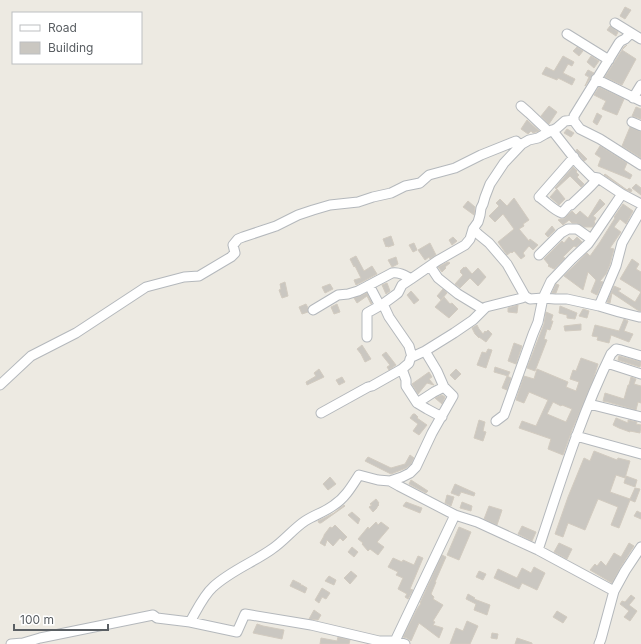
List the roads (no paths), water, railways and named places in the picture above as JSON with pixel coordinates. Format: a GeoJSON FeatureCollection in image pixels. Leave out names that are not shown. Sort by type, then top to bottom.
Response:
{"type":"FeatureCollection","features":[{"type":"Feature","properties":{"kind":"street"},"geometry":{"type":"LineString","coordinates":[[615,22],[641,39]]}},
{"type":"Feature","properties":{"kind":"street"},"geometry":{"type":"LineString","coordinates":[[632,33],[619,43],[574,116],[574,121],[580,129],[600,138],[641,166]]}},
{"type":"Feature","properties":{"kind":"street"},"geometry":{"type":"LineString","coordinates":[[566,34],[609,60]]}},
{"type":"Feature","properties":{"kind":"street"},"geometry":{"type":"LineString","coordinates":[[596,79],[637,99],[641,84]]}},
{"type":"Feature","properties":{"kind":"street"},"geometry":{"type":"LineString","coordinates":[[521,106],[551,131],[592,177],[598,178],[622,194],[641,204]]}},
{"type":"Feature","properties":{"kind":"street"},"geometry":{"type":"LineString","coordinates":[[367,337],[367,313],[398,293],[402,285],[465,244],[470,239],[473,229],[478,222],[485,197],[496,174],[520,146],[529,140],[538,138],[551,131],[565,121],[574,120]]}},
{"type":"Feature","properties":{"kind":"street"},"geometry":{"type":"LineString","coordinates":[[632,122],[641,126]]}},
{"type":"Feature","properties":{"kind":"street"},"geometry":{"type":"LineString","coordinates":[[0,385],[31,356],[76,333],[146,287],[184,277],[199,276],[231,257],[235,253],[233,245],[243,236],[276,226],[313,210],[330,205],[358,202],[391,194],[405,186],[420,183],[429,175],[455,168],[516,140],[520,146]]}},
{"type":"Feature","properties":{"kind":"street"},"geometry":{"type":"LineString","coordinates":[[574,157],[539,197],[562,214],[569,205],[571,205],[580,195],[588,190],[598,178]]}},
{"type":"Feature","properties":{"kind":"street"},"geometry":{"type":"LineString","coordinates":[[496,421],[504,415],[538,322],[543,298],[551,281],[591,239],[622,194]]}},
{"type":"Feature","properties":{"kind":"street"},"geometry":{"type":"LineString","coordinates":[[599,306],[616,266],[622,243],[641,210]]}},
{"type":"Feature","properties":{"kind":"street"},"geometry":{"type":"LineString","coordinates":[[633,224],[641,230]]}},
{"type":"Feature","properties":{"kind":"street"},"geometry":{"type":"LineString","coordinates":[[473,229],[507,264],[525,296],[530,299],[567,299],[626,314],[641,316]]}},
{"type":"Feature","properties":{"kind":"street"},"geometry":{"type":"LineString","coordinates":[[539,255],[568,229],[577,229],[591,239]]}},
{"type":"Feature","properties":{"kind":"street"},"geometry":{"type":"LineString","coordinates":[[430,266],[438,278],[458,294],[481,308],[482,312]]}},
{"type":"Feature","properties":{"kind":"street"},"geometry":{"type":"LineString","coordinates":[[313,310],[338,295],[358,291],[392,273],[396,272],[411,279]]}},
{"type":"Feature","properties":{"kind":"street"},"geometry":{"type":"LineString","coordinates":[[369,285],[409,346],[412,357]]}},
{"type":"Feature","properties":{"kind":"street"},"geometry":{"type":"LineString","coordinates":[[321,413],[368,386],[372,386],[402,369],[409,363],[412,357],[425,351],[454,333],[473,320],[486,307],[525,296]]}},
{"type":"Feature","properties":{"kind":"street"},"geometry":{"type":"LineString","coordinates":[[538,550],[576,436],[611,354],[616,350],[621,350],[641,356]]}},
{"type":"Feature","properties":{"kind":"street"},"geometry":{"type":"LineString","coordinates":[[190,622],[214,586],[271,550],[306,520],[334,506],[342,499],[359,475],[378,480],[390,481],[410,473],[416,467],[453,396],[444,387],[437,371],[425,351]]}},
{"type":"Feature","properties":{"kind":"street"},"geometry":{"type":"LineString","coordinates":[[607,363],[641,374]]}},
{"type":"Feature","properties":{"kind":"street"},"geometry":{"type":"LineString","coordinates":[[402,369],[406,380],[406,386],[417,403],[442,417]]}},
{"type":"Feature","properties":{"kind":"street"},"geometry":{"type":"LineString","coordinates":[[417,403],[444,387]]}},
{"type":"Feature","properties":{"kind":"street"},"geometry":{"type":"LineString","coordinates":[[589,404],[641,417]]}},
{"type":"Feature","properties":{"kind":"street"},"geometry":{"type":"LineString","coordinates":[[576,436],[641,454]]}},
{"type":"Feature","properties":{"kind":"street"},"geometry":{"type":"LineString","coordinates":[[390,481],[455,515],[477,522],[538,550],[614,591]]}},
{"type":"Feature","properties":{"kind":"street"},"geometry":{"type":"LineString","coordinates":[[395,641],[455,515]]}},
{"type":"Feature","properties":{"kind":"street"},"geometry":{"type":"LineString","coordinates":[[599,644],[614,591],[641,547]]}},
{"type":"Feature","properties":{"kind":"street"},"geometry":{"type":"LineString","coordinates":[[11,644],[23,643],[40,638],[153,615],[157,618],[190,622],[237,632],[245,614],[311,625],[378,641],[395,641],[405,644]]}}]}
